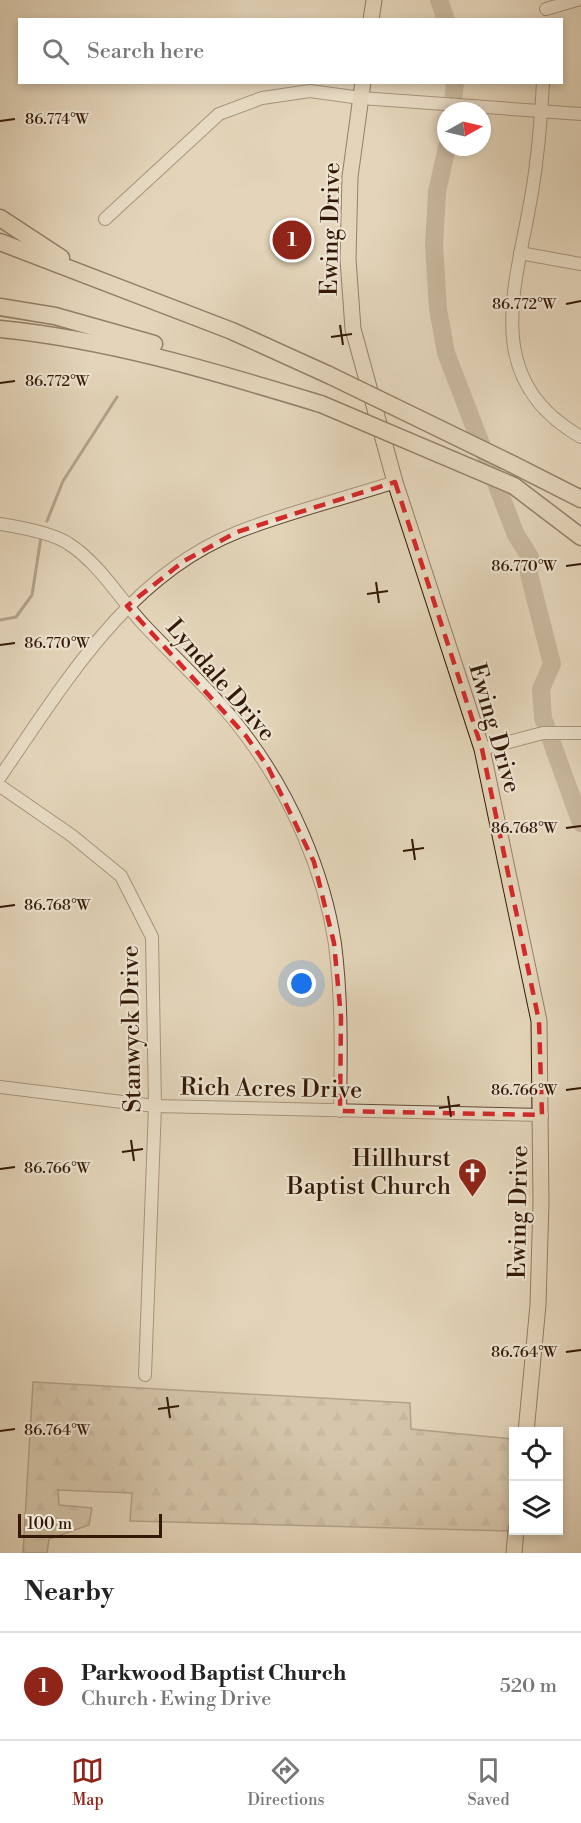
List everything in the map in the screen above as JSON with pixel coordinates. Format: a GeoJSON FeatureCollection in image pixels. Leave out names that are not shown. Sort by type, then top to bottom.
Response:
{"type":"FeatureCollection","features":[{"type":"Feature","properties":{"kind":"highway"},"geometry":{"type":"LineString","coordinates":[[0,218],[84,273]]}},
{"type":"Feature","properties":{"kind":"highway"},"geometry":{"type":"LineString","coordinates":[[0,242],[232,331],[328,375],[581,499]]}},
{"type":"Feature","properties":{"kind":"highway"},"geometry":{"type":"LineString","coordinates":[[0,307],[55,316],[174,350],[272,390]]}},
{"type":"Feature","properties":{"kind":"highway"},"geometry":{"type":"LineString","coordinates":[[0,329],[51,334],[144,352],[321,404],[514,486],[581,537]]}},
{"type":"Feature","properties":{"kind":"main road"},"geometry":{"type":"LineString","coordinates":[[371,18],[374,0]]}},
{"type":"Feature","properties":{"kind":"main road","name":"Ewing Drive"},"geometry":{"type":"LineString","coordinates":[[363,84],[350,177],[348,259],[353,329],[395,482],[482,749],[539,1021],[542,1114],[538,1305],[526,1427]]}},
{"type":"Feature","properties":{"kind":"main road"},"geometry":{"type":"LineString","coordinates":[[514,1553],[516,1535]]}},
{"type":"Feature","properties":{"kind":"street"},"geometry":{"type":"LineString","coordinates":[[545,9],[577,0]]}},
{"type":"Feature","properties":{"kind":"street"},"geometry":{"type":"LineString","coordinates":[[543,84],[532,191],[512,301],[511,331],[524,379],[539,407],[581,437]]}},
{"type":"Feature","properties":{"kind":"street"},"geometry":{"type":"LineString","coordinates":[[105,219],[219,114],[262,98],[310,91],[361,98],[581,114]]}},
{"type":"Feature","properties":{"kind":"street"},"geometry":{"type":"LineString","coordinates":[[520,253],[581,264]]}},
{"type":"Feature","properties":{"kind":"street"},"geometry":{"type":"LineString","coordinates":[[0,777],[87,651],[127,606],[184,561],[237,532],[395,482]]}},
{"type":"Feature","properties":{"kind":"street","name":"Lyndale Drive"},"geometry":{"type":"LineString","coordinates":[[0,524],[19,527],[69,543],[94,566],[127,606],[223,707],[268,767],[314,862],[334,943],[341,1017],[340,1111]]}},
{"type":"Feature","properties":{"kind":"street"},"geometry":{"type":"LineString","coordinates":[[482,749],[543,733],[581,733]]}},
{"type":"Feature","properties":{"kind":"street","name":"Stanwyck Drive"},"geometry":{"type":"LineString","coordinates":[[0,786],[71,835],[121,876],[152,937],[155,1106],[144,1375]]}},
{"type":"Feature","properties":{"kind":"street","name":"Rich Acres Drive"},"geometry":{"type":"LineString","coordinates":[[0,1087],[155,1106],[542,1114]]}},
{"type":"Feature","properties":{"kind":"highlighted area"},"geometry":{"type":"Polygon","coordinates":[[[395,482],[482,749],[539,1021],[542,1115],[340,1111],[341,1017],[334,943],[314,862],[268,767],[246,736],[127,606],[184,561],[237,532],[395,482]]]}},
{"type":"Feature","properties":{"kind":"green space"},"geometry":{"type":"Polygon","coordinates":[[[33,1382],[410,1403],[411,1429],[509,1439],[509,1531],[130,1521],[132,1493],[58,1490],[59,1505],[92,1508],[89,1525],[49,1539],[47,1553],[23,1553],[33,1382]]]}},
{"type":"Feature","properties":{"kind":"waterway"},"geometry":{"type":"LineString","coordinates":[[439,0],[445,18]]}},
{"type":"Feature","properties":{"kind":"waterway"},"geometry":{"type":"LineString","coordinates":[[453,102],[455,84]]}},
{"type":"Feature","properties":{"kind":"waterway"},"geometry":{"type":"LineString","coordinates":[[445,156],[437,192],[434,246],[438,309],[446,353],[516,535],[530,557],[529,574],[552,664],[541,689],[543,718],[581,823]]}},
{"type":"Feature","properties":{"kind":"waterway"},"geometry":{"type":"LineString","coordinates":[[47,521],[63,481],[117,397]]}},
{"type":"Feature","properties":{"kind":"waterway"},"geometry":{"type":"LineString","coordinates":[[0,620],[16,617],[32,595],[41,537]]}},
{"type":"Feature","properties":{"kind":"place","name":"Parkwood Baptist Church"},"geometry":{"type":"Point","coordinates":[292,240]}},
{"type":"Feature","properties":{"kind":"place","name":"Hillhurst Baptist Church"},"geometry":{"type":"Point","coordinates":[472,1198]}}]}
